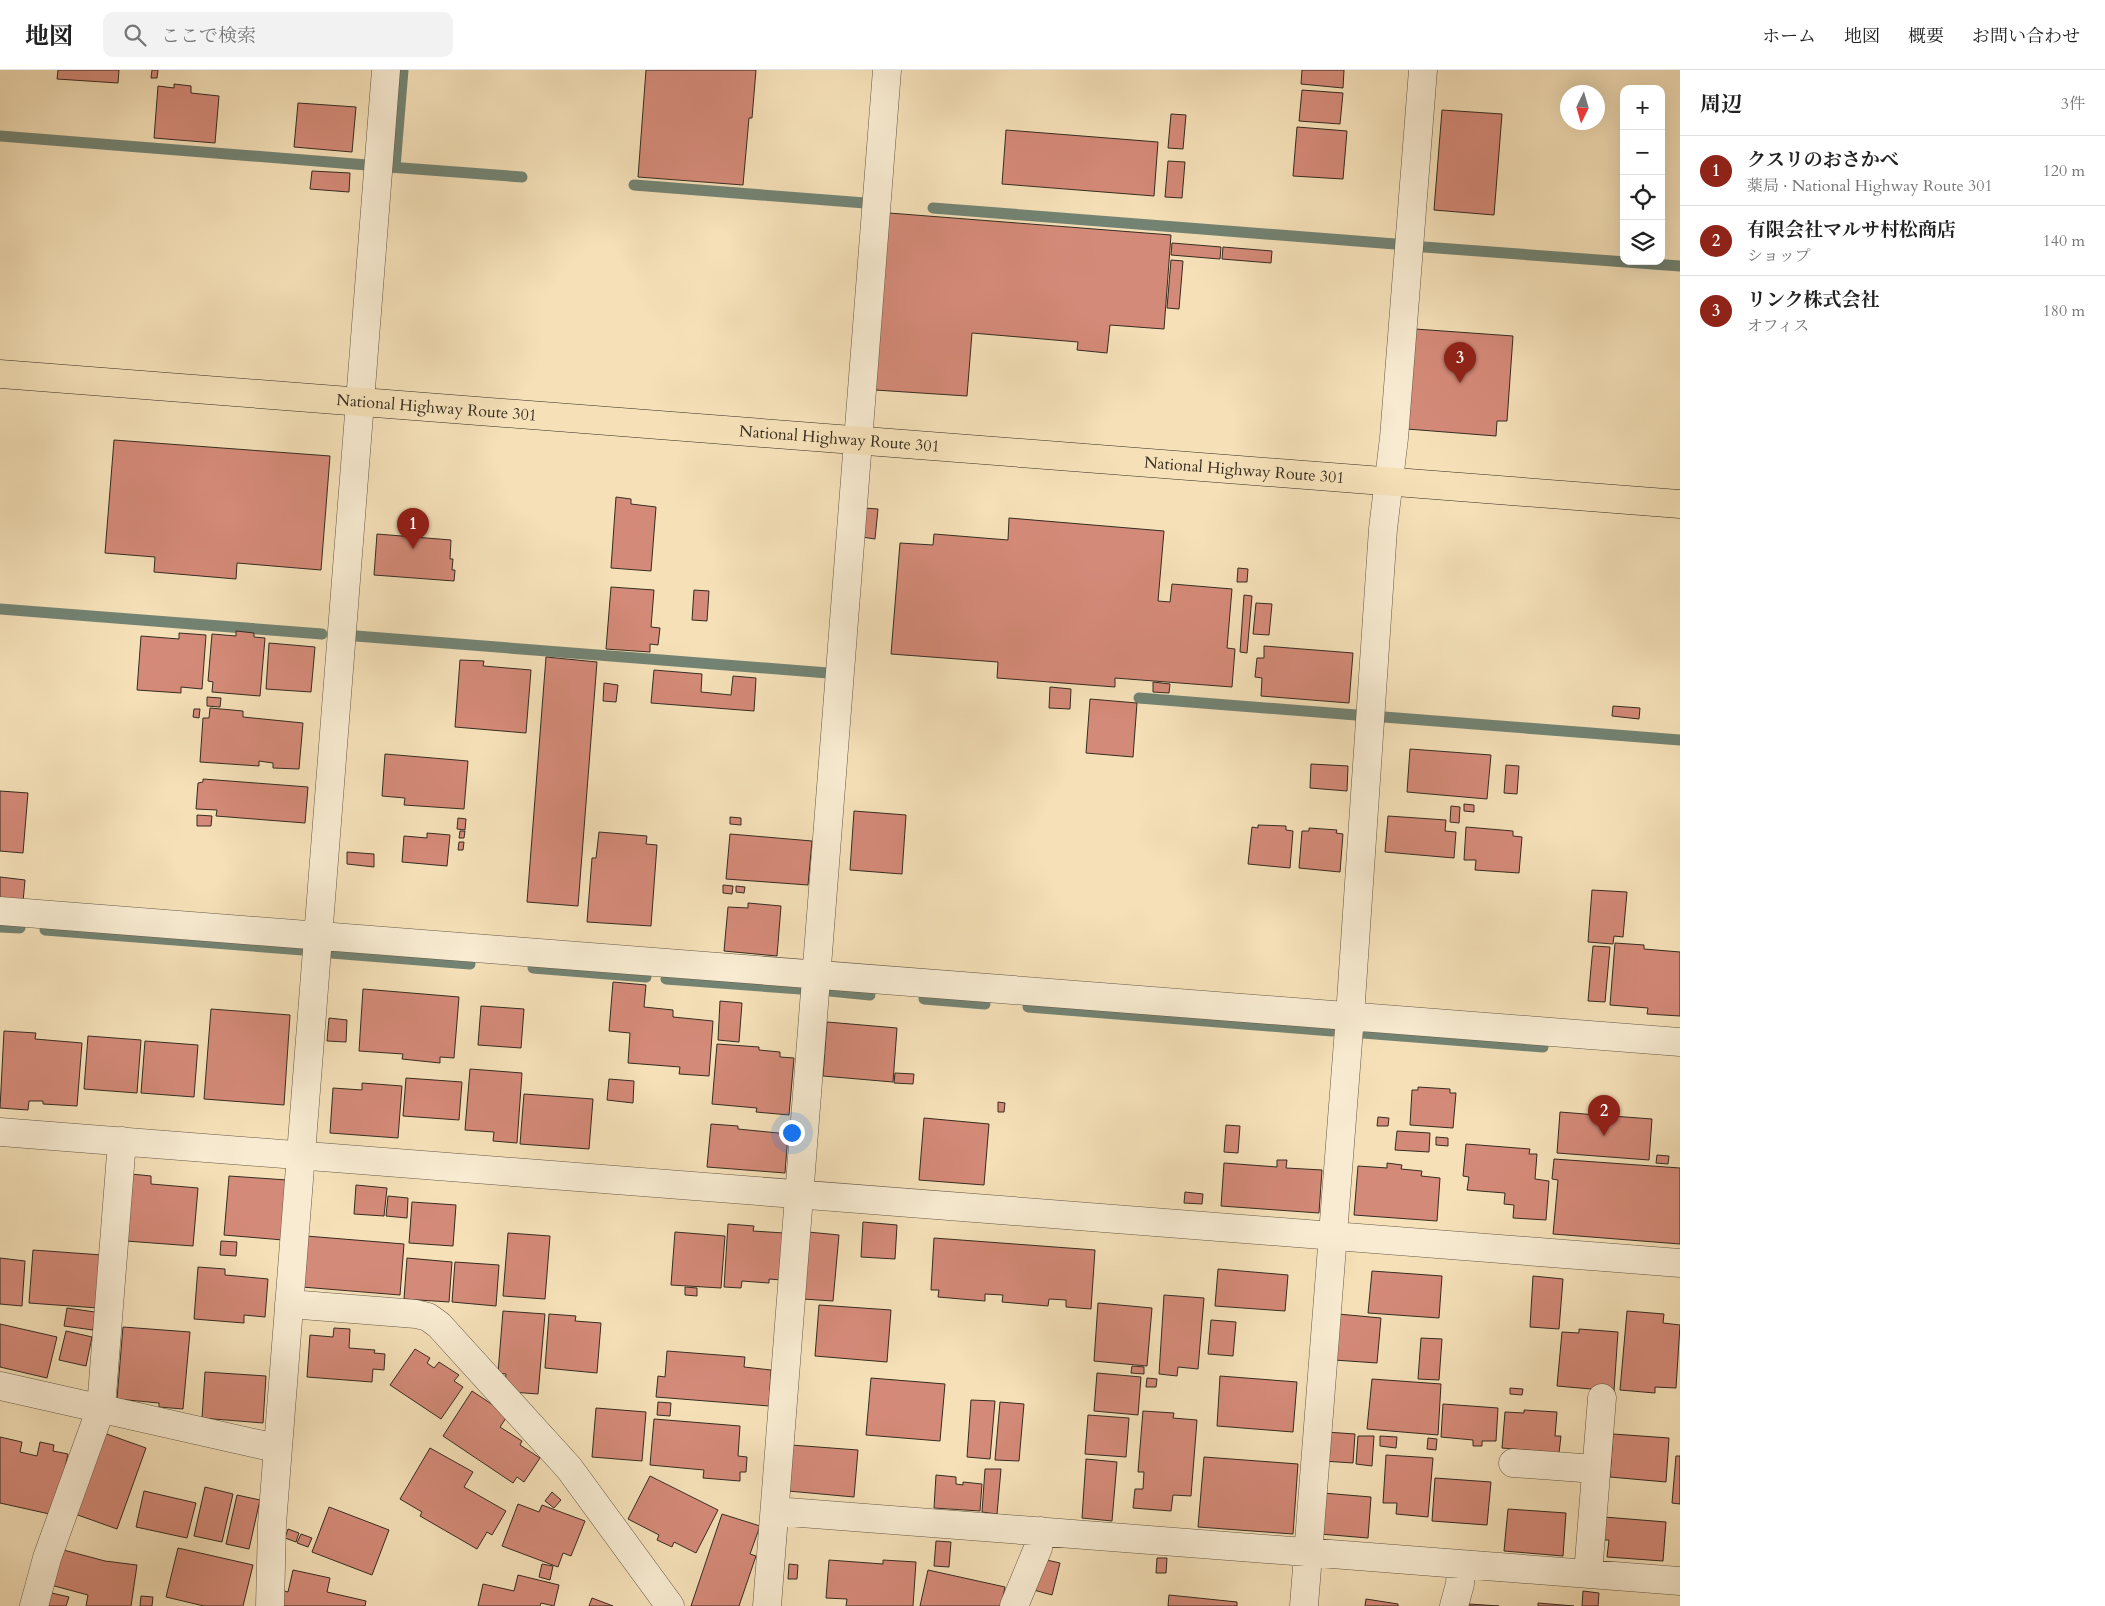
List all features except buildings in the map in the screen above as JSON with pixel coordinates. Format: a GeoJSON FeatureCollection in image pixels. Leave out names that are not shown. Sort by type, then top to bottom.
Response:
{"type":"FeatureCollection","features":[{"type":"Feature","properties":{"kind":"highway","name":"National Highway Route 301"},"geometry":{"type":"LineString","coordinates":[[0,374],[1680,504]]}},
{"type":"Feature","properties":{"kind":"street"},"geometry":{"type":"LineString","coordinates":[[270,1606],[272,1524],[386,70]]}},
{"type":"Feature","properties":{"kind":"street"},"geometry":{"type":"LineString","coordinates":[[767,1606],[887,70]]}},
{"type":"Feature","properties":{"kind":"street"},"geometry":{"type":"LineString","coordinates":[[1304,1606],[1350,1016],[1383,530],[1394,438],[1423,70]]}},
{"type":"Feature","properties":{"kind":"street"},"geometry":{"type":"LineString","coordinates":[[0,911],[1680,1042]]}},
{"type":"Feature","properties":{"kind":"street"},"geometry":{"type":"LineString","coordinates":[[0,1132],[1680,1263]]}},
{"type":"Feature","properties":{"kind":"street"},"geometry":{"type":"LineString","coordinates":[[34,1606],[47,1558],[101,1408],[122,1141]]}},
{"type":"Feature","properties":{"kind":"street"},"geometry":{"type":"LineString","coordinates":[[289,1304],[416,1314],[428,1317],[439,1325],[569,1468],[670,1606]]}},
{"type":"Feature","properties":{"kind":"street"},"geometry":{"type":"LineString","coordinates":[[0,1386],[278,1447]]}},
{"type":"Feature","properties":{"kind":"street"},"geometry":{"type":"LineString","coordinates":[[1588,1574],[1602,1398]]}},
{"type":"Feature","properties":{"kind":"street"},"geometry":{"type":"LineString","coordinates":[[1513,1463],[1596,1469]]}},
{"type":"Feature","properties":{"kind":"street"},"geometry":{"type":"LineString","coordinates":[[775,1511],[1680,1581]]}},
{"type":"Feature","properties":{"kind":"street"},"geometry":{"type":"LineString","coordinates":[[1014,1606],[1038,1548],[1040,1531]]}},
{"type":"Feature","properties":{"kind":"street"},"geometry":{"type":"LineString","coordinates":[[1454,1606],[1460,1584],[1461,1564]]}},
{"type":"Feature","properties":{"kind":"waterway"},"geometry":{"type":"LineString","coordinates":[[395,167],[403,70]]}},
{"type":"Feature","properties":{"kind":"waterway"},"geometry":{"type":"LineString","coordinates":[[0,136],[367,165]]}},
{"type":"Feature","properties":{"kind":"waterway"},"geometry":{"type":"LineString","coordinates":[[389,167],[522,177]]}},
{"type":"Feature","properties":{"kind":"waterway"},"geometry":{"type":"LineString","coordinates":[[634,185],[865,203]]}},
{"type":"Feature","properties":{"kind":"waterway"},"geometry":{"type":"LineString","coordinates":[[933,208],[1395,244]]}},
{"type":"Feature","properties":{"kind":"waterway"},"geometry":{"type":"LineString","coordinates":[[1424,247],[1680,266]]}},
{"type":"Feature","properties":{"kind":"waterway"},"geometry":{"type":"LineString","coordinates":[[0,609],[322,634]]}},
{"type":"Feature","properties":{"kind":"waterway"},"geometry":{"type":"LineString","coordinates":[[356,636],[828,673]]}},
{"type":"Feature","properties":{"kind":"waterway"},"geometry":{"type":"LineString","coordinates":[[1139,698],[1356,715]]}},
{"type":"Feature","properties":{"kind":"waterway"},"geometry":{"type":"LineString","coordinates":[[1384,717],[1680,740]]}},
{"type":"Feature","properties":{"kind":"waterway"},"geometry":{"type":"LineString","coordinates":[[0,927],[20,928]]}},
{"type":"Feature","properties":{"kind":"waterway"},"geometry":{"type":"LineString","coordinates":[[45,930],[303,950]]}},
{"type":"Feature","properties":{"kind":"waterway"},"geometry":{"type":"LineString","coordinates":[[331,953],[470,964]]}},
{"type":"Feature","properties":{"kind":"waterway"},"geometry":{"type":"LineString","coordinates":[[533,968],[646,977]]}},
{"type":"Feature","properties":{"kind":"waterway"},"geometry":{"type":"LineString","coordinates":[[666,979],[801,989]]}},
{"type":"Feature","properties":{"kind":"waterway"},"geometry":{"type":"LineString","coordinates":[[830,991],[870,995]]}},
{"type":"Feature","properties":{"kind":"waterway"},"geometry":{"type":"LineString","coordinates":[[924,999],[985,1004]]}},
{"type":"Feature","properties":{"kind":"waterway"},"geometry":{"type":"LineString","coordinates":[[1028,1007],[1332,1031]]}},
{"type":"Feature","properties":{"kind":"waterway"},"geometry":{"type":"LineString","coordinates":[[1363,1033],[1543,1047]]}},
{"type":"Feature","properties":{"kind":"place","name":"リンク株式会社"},"geometry":{"type":"Point","coordinates":[1460,383]}},
{"type":"Feature","properties":{"kind":"place","name":"クスリのおさかべ"},"geometry":{"type":"Point","coordinates":[413,549]}},
{"type":"Feature","properties":{"kind":"place","name":"有限会社マルサ村松商店"},"geometry":{"type":"Point","coordinates":[1604,1136]}}]}
